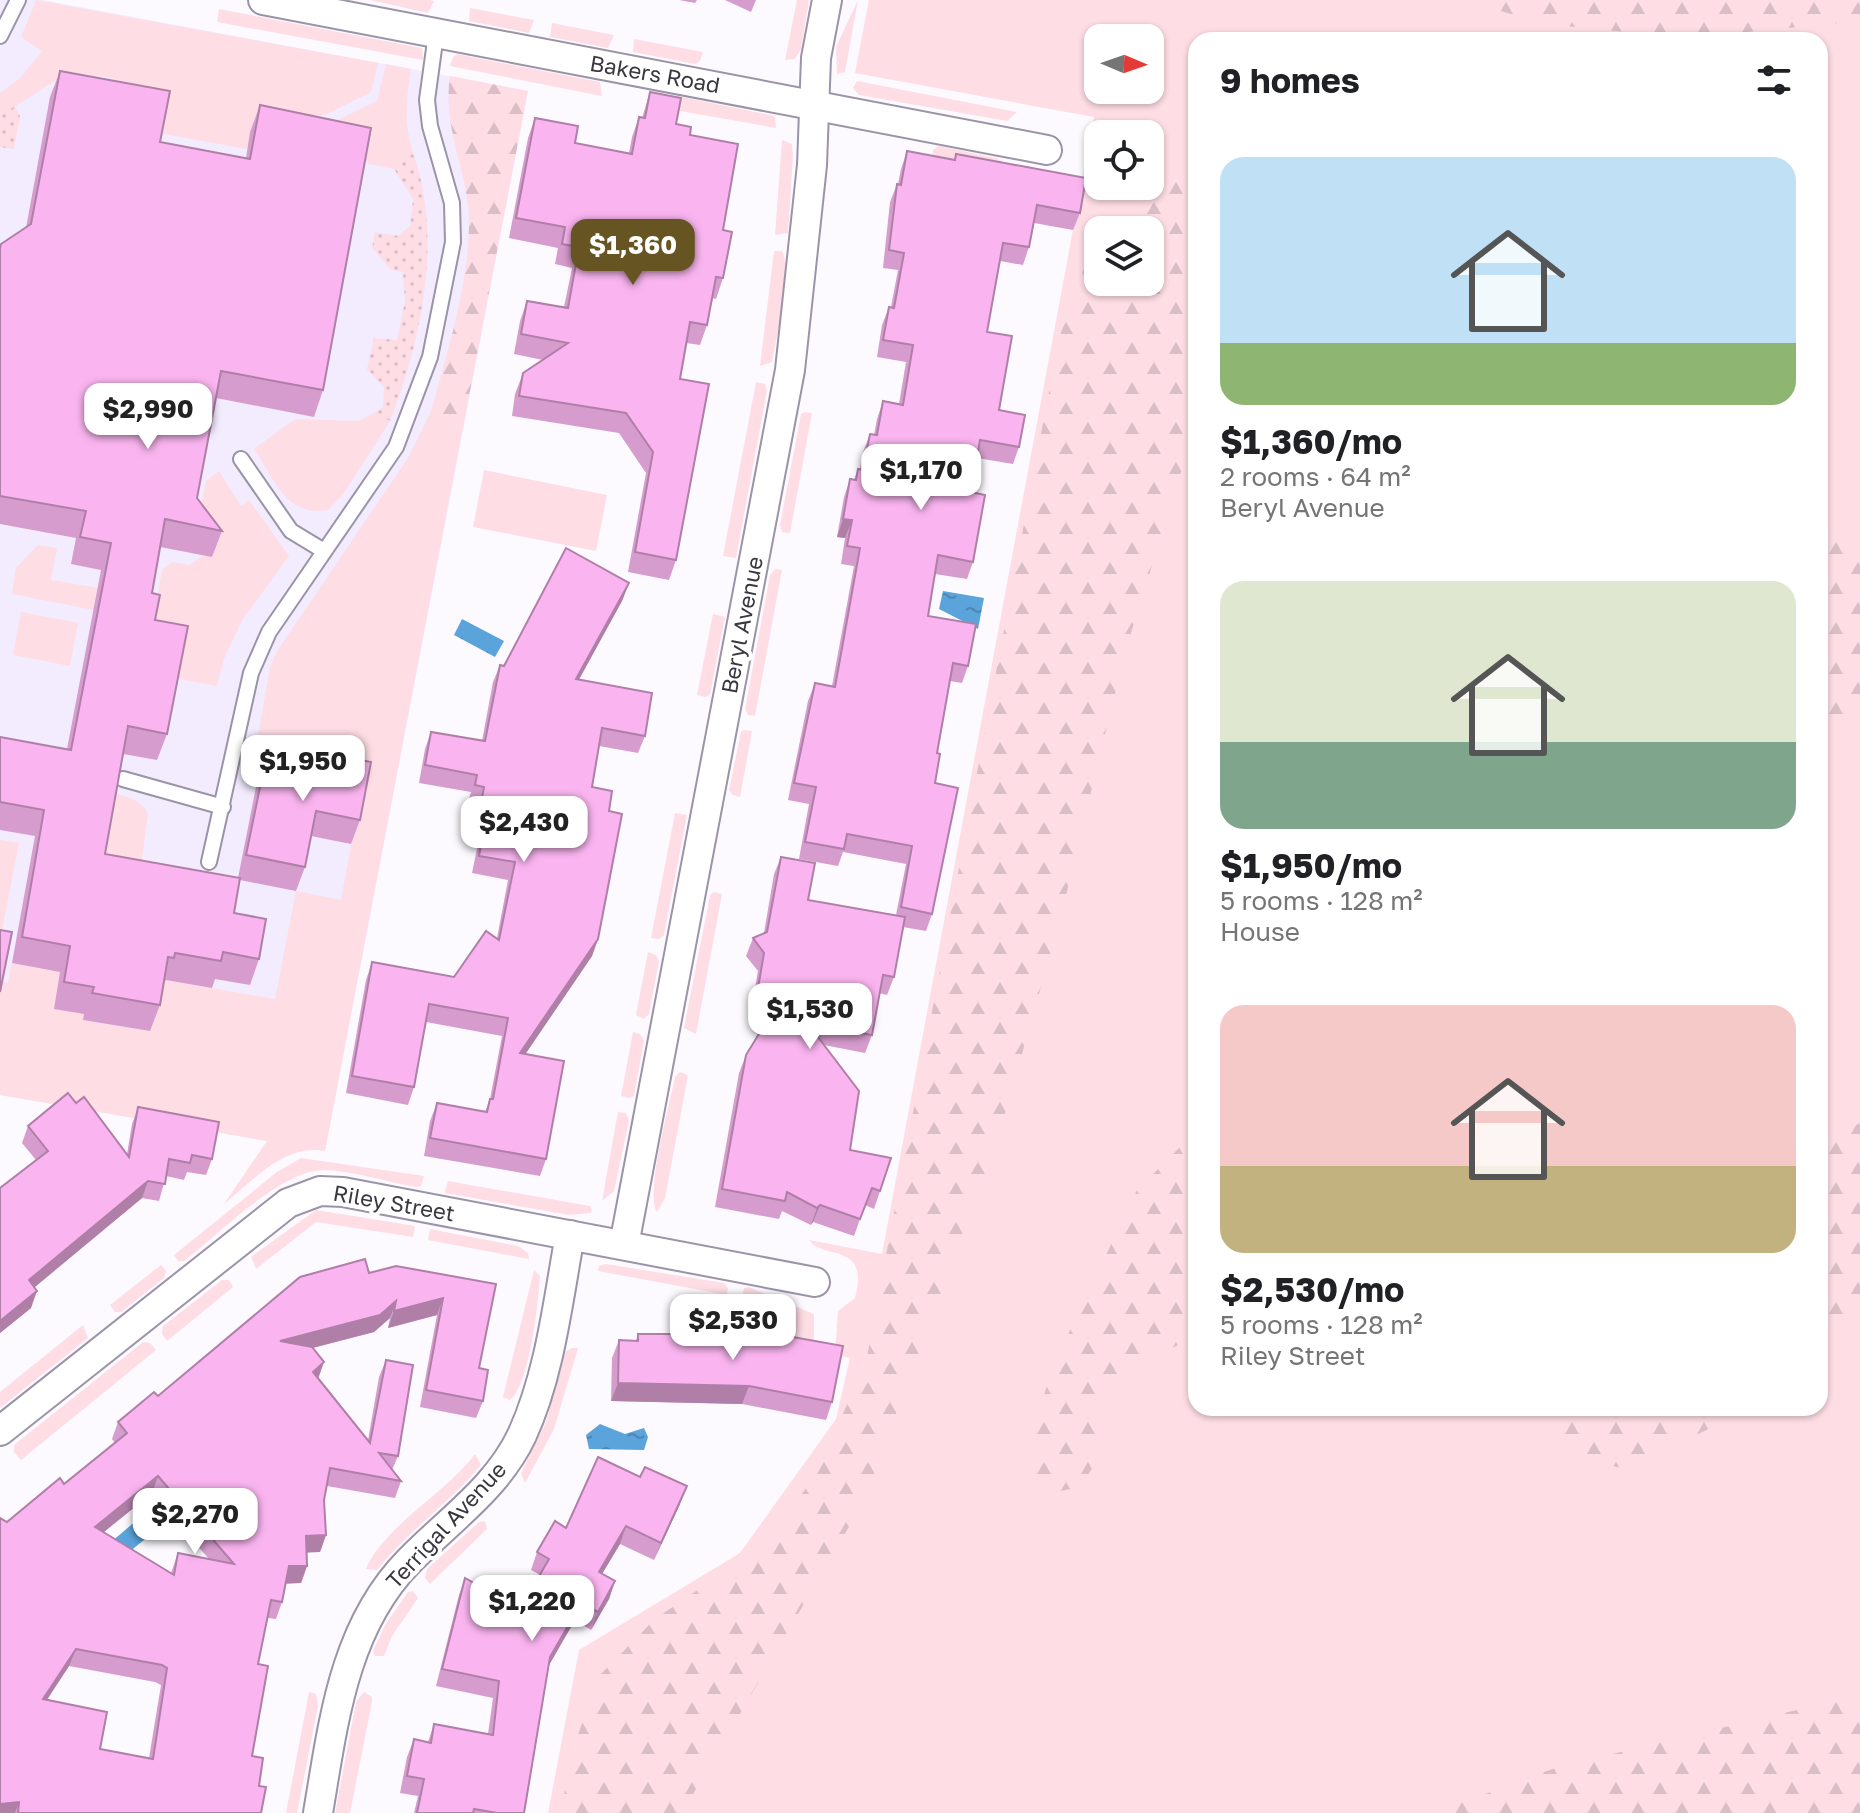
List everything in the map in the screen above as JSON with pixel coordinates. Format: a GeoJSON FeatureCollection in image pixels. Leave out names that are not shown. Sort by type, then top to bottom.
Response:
{"type":"FeatureCollection","features":[{"type":"Feature","properties":{"kind":"street","name":"Bakers Road"},"geometry":{"type":"LineString","coordinates":[[263,0],[1047,150]]}},
{"type":"Feature","properties":{"kind":"street","name":"Beryl Avenue"},"geometry":{"type":"LineString","coordinates":[[624,1245],[790,370],[800,307],[816,58],[827,0]]}},
{"type":"Feature","properties":{"kind":"street","name":"Riley Street"},"geometry":{"type":"LineString","coordinates":[[0,1431],[288,1203],[305,1194],[343,1192],[815,1282]]}},
{"type":"Feature","properties":{"kind":"street","name":"Terrigal Avenue"},"geometry":{"type":"LineString","coordinates":[[318,1813],[338,1698],[365,1622],[408,1562],[483,1492],[521,1436],[543,1372],[570,1235]]}},
{"type":"Feature","properties":{"kind":"lane"},"geometry":{"type":"LineString","coordinates":[[0,36],[18,0]]}},
{"type":"Feature","properties":{"kind":"lane"},"geometry":{"type":"LineString","coordinates":[[209,862],[251,673],[269,632],[396,447],[413,410],[430,357],[453,242],[452,203],[430,126],[427,100],[436,34]]}},
{"type":"Feature","properties":{"kind":"lane"},"geometry":{"type":"LineString","coordinates":[[241,459],[291,531],[324,551]]}},
{"type":"Feature","properties":{"kind":"lane"},"geometry":{"type":"LineString","coordinates":[[123,779],[223,807]]}},
{"type":"Feature","properties":{"kind":"shaded area"},"geometry":{"type":"Polygon","coordinates":[[[0,0],[43,0],[528,91],[325,1151],[0,1095],[0,0]]]}},
{"type":"Feature","properties":{"kind":"green space"},"geometry":{"type":"Polygon","coordinates":[[[36,0],[378,63],[371,92],[325,115],[311,115],[251,132],[247,149],[158,133],[113,78],[69,72],[0,116],[0,93],[20,78],[42,51],[21,37],[36,0]]]}},
{"type":"Feature","properties":{"kind":"green space"},"geometry":{"type":"Polygon","coordinates":[[[370,0],[430,0],[434,1],[428,13],[370,0]]]}},
{"type":"Feature","properties":{"kind":"green space"},"geometry":{"type":"Polygon","coordinates":[[[797,0],[809,0],[801,49],[795,59],[785,60],[797,0]]]}},
{"type":"Feature","properties":{"kind":"green space"},"geometry":{"type":"Polygon","coordinates":[[[858,0],[845,72],[837,74],[836,47],[858,0]]]}},
{"type":"Feature","properties":{"kind":"green space"},"geometry":{"type":"Polygon","coordinates":[[[869,0],[1860,0],[1860,1813],[548,1813],[579,1650],[740,1553],[836,1419],[850,1358],[835,1355],[838,1311],[855,1298],[858,1280],[851,1260],[816,1246],[809,1240],[882,1254],[1084,171],[1084,200],[1164,200],[1164,120],[1093,120],[1094,117],[855,73],[869,0]]]}},
{"type":"Feature","properties":{"kind":"green space"},"geometry":{"type":"Polygon","coordinates":[[[1463,0],[1860,0],[1860,21],[1748,32],[1626,32],[1545,24],[1463,0]]]}},
{"type":"Feature","properties":{"kind":"green space"},"geometry":{"type":"Polygon","coordinates":[[[470,8],[534,20],[529,33],[469,21],[470,8]]]}},
{"type":"Feature","properties":{"kind":"green space"},"geometry":{"type":"Polygon","coordinates":[[[219,9],[422,48],[423,60],[217,22],[219,9]]]}},
{"type":"Feature","properties":{"kind":"green space"},"geometry":{"type":"Polygon","coordinates":[[[552,23],[614,35],[608,48],[550,37],[552,23]]]}},
{"type":"Feature","properties":{"kind":"green space"},"geometry":{"type":"Polygon","coordinates":[[[634,39],[703,52],[700,61],[695,64],[633,52],[634,39]]]}},
{"type":"Feature","properties":{"kind":"green space"},"geometry":{"type":"Polygon","coordinates":[[[457,54],[600,82],[602,96],[450,66],[457,54]]]}},
{"type":"Feature","properties":{"kind":"green space"},"geometry":{"type":"Polygon","coordinates":[[[386,64],[411,69],[407,111],[413,153],[394,169],[369,164],[338,120],[377,101],[386,64]]]}},
{"type":"Feature","properties":{"kind":"green space"},"geometry":{"type":"Polygon","coordinates":[[[450,76],[528,91],[462,432],[432,409],[456,316],[468,245],[468,202],[449,114],[450,76]]]}},
{"type":"Feature","properties":{"kind":"green space"},"geometry":{"type":"Polygon","coordinates":[[[857,81],[1017,112],[1007,121],[859,95],[853,88],[857,81]]]}},
{"type":"Feature","properties":{"kind":"green space"},"geometry":{"type":"Polygon","coordinates":[[[677,96],[770,115],[775,117],[776,128],[669,109],[670,99],[677,96]]]}},
{"type":"Feature","properties":{"kind":"green space"},"geometry":{"type":"Polygon","coordinates":[[[15,106],[20,116],[14,149],[0,147],[0,116],[15,106]]]}},
{"type":"Feature","properties":{"kind":"green space"},"geometry":{"type":"Polygon","coordinates":[[[782,140],[792,144],[793,156],[788,233],[775,235],[782,140]]]}},
{"type":"Feature","properties":{"kind":"green space"},"geometry":{"type":"Polygon","coordinates":[[[939,146],[996,158],[1022,173],[932,159],[933,150],[939,146]]]}},
{"type":"Feature","properties":{"kind":"green space"},"geometry":{"type":"Polygon","coordinates":[[[413,153],[427,218],[425,288],[411,357],[390,421],[376,412],[383,407],[384,387],[367,369],[374,338],[397,340],[405,301],[403,272],[390,269],[372,248],[375,232],[398,236],[410,226],[413,199],[394,169],[413,153]]]}},
{"type":"Feature","properties":{"kind":"green space"},"geometry":{"type":"Polygon","coordinates":[[[1184,158],[1188,161],[1188,450],[1125,652],[1061,916],[999,1135],[864,1501],[682,1813],[560,1813],[576,1740],[600,1675],[655,1619],[768,1542],[816,1474],[866,1362],[1059,338],[1084,268],[1084,296],[1164,296],[1164,216],[1116,216],[1130,200],[1164,200],[1164,168],[1184,158]]]}},
{"type":"Feature","properties":{"kind":"green space"},"geometry":{"type":"Polygon","coordinates":[[[774,251],[782,251],[785,260],[785,288],[772,362],[760,366],[774,251]]]}},
{"type":"Feature","properties":{"kind":"green space"},"geometry":{"type":"Polygon","coordinates":[[[756,382],[765,384],[767,391],[736,558],[723,556],[756,382]]]}},
{"type":"Feature","properties":{"kind":"green space"},"geometry":{"type":"Polygon","coordinates":[[[432,409],[462,432],[325,1151],[310,1150],[283,1158],[224,1204],[267,1141],[0,1095],[0,982],[8,983],[12,963],[52,971],[55,953],[84,1014],[83,1020],[149,1031],[158,983],[165,980],[275,999],[296,891],[341,900],[362,787],[322,766],[255,753],[270,667],[277,651],[408,458],[432,409]]]}},
{"type":"Feature","properties":{"kind":"green space"},"geometry":{"type":"Polygon","coordinates":[[[376,412],[390,421],[344,493],[328,510],[313,511],[291,502],[254,449],[295,419],[358,421],[376,412]]]}},
{"type":"Feature","properties":{"kind":"green space"},"geometry":{"type":"Polygon","coordinates":[[[812,413],[790,533],[782,532],[780,525],[801,414],[812,413]]]}},
{"type":"Feature","properties":{"kind":"green space"},"geometry":{"type":"Polygon","coordinates":[[[484,470],[607,495],[596,551],[473,527],[484,470]]]}},
{"type":"Feature","properties":{"kind":"green space"},"geometry":{"type":"Polygon","coordinates":[[[219,471],[241,506],[249,500],[289,556],[242,620],[224,659],[217,686],[173,678],[150,621],[12,594],[16,568],[38,545],[57,548],[51,580],[157,598],[162,570],[172,562],[189,565],[204,555],[198,519],[206,481],[219,471]]]}},
{"type":"Feature","properties":{"kind":"green space"},"geometry":{"type":"Polygon","coordinates":[[[1860,536],[1860,715],[1828,729],[1828,540],[1860,536]]]}},
{"type":"Feature","properties":{"kind":"green space"},"geometry":{"type":"Polygon","coordinates":[[[775,569],[782,570],[755,716],[748,715],[745,709],[770,575],[775,569]]]}},
{"type":"Feature","properties":{"kind":"green space"},"geometry":{"type":"Polygon","coordinates":[[[21,612],[78,623],[70,666],[13,655],[21,612]]]}},
{"type":"Feature","properties":{"kind":"green space"},"geometry":{"type":"Polygon","coordinates":[[[713,614],[725,617],[710,695],[705,697],[697,695],[713,614]]]}},
{"type":"Feature","properties":{"kind":"green space"},"geometry":{"type":"Polygon","coordinates":[[[752,731],[740,797],[729,790],[741,732],[752,731]]]}},
{"type":"Feature","properties":{"kind":"green space"},"geometry":{"type":"Polygon","coordinates":[[[115,794],[134,800],[148,814],[138,888],[89,849],[115,794]]]}},
{"type":"Feature","properties":{"kind":"green space"},"geometry":{"type":"Polygon","coordinates":[[[675,813],[687,815],[664,935],[659,939],[651,938],[675,813]]]}},
{"type":"Feature","properties":{"kind":"green space"},"geometry":{"type":"Polygon","coordinates":[[[0,840],[19,843],[0,941],[0,840]]]}},
{"type":"Feature","properties":{"kind":"green space"},"geometry":{"type":"Polygon","coordinates":[[[714,892],[722,894],[696,1034],[684,1028],[710,895],[714,892]]]}},
{"type":"Feature","properties":{"kind":"green space"},"geometry":{"type":"Polygon","coordinates":[[[648,952],[656,955],[659,961],[649,1014],[644,1019],[636,1015],[648,952]]]}},
{"type":"Feature","properties":{"kind":"green space"},"geometry":{"type":"Polygon","coordinates":[[[633,1032],[640,1034],[644,1041],[634,1096],[629,1098],[621,1096],[633,1032]]]}},
{"type":"Feature","properties":{"kind":"green space"},"geometry":{"type":"Polygon","coordinates":[[[680,1072],[688,1075],[665,1198],[657,1212],[654,1202],[656,1168],[675,1077],[680,1072]]]}},
{"type":"Feature","properties":{"kind":"green space"},"geometry":{"type":"Polygon","coordinates":[[[618,1112],[626,1113],[629,1121],[614,1191],[602,1201],[618,1112]]]}},
{"type":"Feature","properties":{"kind":"green space"},"geometry":{"type":"Polygon","coordinates":[[[1860,1123],[1860,1306],[1828,1332],[1828,1138],[1860,1123]]]}},
{"type":"Feature","properties":{"kind":"green space"},"geometry":{"type":"Polygon","coordinates":[[[1188,1139],[1188,1340],[1114,1377],[1083,1412],[1095,1433],[1100,1456],[1080,1487],[1055,1492],[1033,1480],[1028,1448],[1053,1366],[1137,1190],[1188,1139]]]}},
{"type":"Feature","properties":{"kind":"green space"},"geometry":{"type":"Polygon","coordinates":[[[301,1158],[424,1176],[421,1186],[416,1187],[359,1174],[324,1170],[307,1173],[270,1192],[184,1261],[178,1261],[174,1255],[277,1172],[301,1158]]]}},
{"type":"Feature","properties":{"kind":"green space"},"geometry":{"type":"Polygon","coordinates":[[[448,1181],[590,1206],[592,1210],[591,1213],[569,1215],[445,1193],[448,1181]]]}},
{"type":"Feature","properties":{"kind":"green space"},"geometry":{"type":"Polygon","coordinates":[[[316,1210],[415,1226],[413,1237],[316,1222],[256,1269],[251,1257],[316,1210]]]}},
{"type":"Feature","properties":{"kind":"green space"},"geometry":{"type":"Polygon","coordinates":[[[430,1229],[518,1246],[528,1253],[529,1259],[428,1240],[430,1229]]]}},
{"type":"Feature","properties":{"kind":"green space"},"geometry":{"type":"Polygon","coordinates":[[[606,1264],[724,1283],[728,1288],[727,1295],[598,1271],[599,1266],[606,1264]]]}},
{"type":"Feature","properties":{"kind":"green space"},"geometry":{"type":"Polygon","coordinates":[[[161,1265],[166,1271],[164,1278],[121,1312],[115,1312],[110,1305],[161,1265]]]}},
{"type":"Feature","properties":{"kind":"green space"},"geometry":{"type":"Polygon","coordinates":[[[534,1270],[540,1276],[532,1342],[523,1377],[510,1400],[503,1397],[534,1270]]]}},
{"type":"Feature","properties":{"kind":"green space"},"geometry":{"type":"Polygon","coordinates":[[[222,1280],[229,1280],[233,1287],[167,1341],[162,1334],[163,1326],[222,1280]]]}},
{"type":"Feature","properties":{"kind":"green space"},"geometry":{"type":"Polygon","coordinates":[[[749,1287],[814,1314],[814,1340],[782,1335],[779,1309],[742,1298],[744,1288],[749,1287]]]}},
{"type":"Feature","properties":{"kind":"green space"},"geometry":{"type":"Polygon","coordinates":[[[83,1325],[88,1338],[0,1408],[0,1392],[83,1325]]]}},
{"type":"Feature","properties":{"kind":"green space"},"geometry":{"type":"Polygon","coordinates":[[[143,1342],[150,1343],[156,1350],[21,1460],[14,1452],[14,1445],[143,1342]]]}},
{"type":"Feature","properties":{"kind":"green space"},"geometry":{"type":"Polygon","coordinates":[[[578,1348],[554,1429],[525,1483],[521,1473],[546,1422],[565,1352],[578,1348]]]}},
{"type":"Feature","properties":{"kind":"green space"},"geometry":{"type":"Polygon","coordinates":[[[1540,1416],[1729,1416],[1721,1423],[1625,1469],[1564,1454],[1537,1431],[1540,1416]]]}},
{"type":"Feature","properties":{"kind":"green space"},"geometry":{"type":"Polygon","coordinates":[[[475,1454],[481,1465],[469,1479],[377,1570],[366,1569],[375,1553],[400,1524],[448,1483],[475,1454]]]}},
{"type":"Feature","properties":{"kind":"green space"},"geometry":{"type":"Polygon","coordinates":[[[485,1521],[487,1529],[430,1584],[425,1578],[427,1569],[479,1522],[485,1521]]]}},
{"type":"Feature","properties":{"kind":"green space"},"geometry":{"type":"Polygon","coordinates":[[[413,1591],[418,1598],[392,1636],[384,1656],[375,1656],[373,1651],[385,1625],[408,1592],[413,1591]]]}},
{"type":"Feature","properties":{"kind":"green space"},"geometry":{"type":"Polygon","coordinates":[[[309,1692],[316,1694],[318,1706],[297,1813],[286,1813],[309,1692]]]}},
{"type":"Feature","properties":{"kind":"green space"},"geometry":{"type":"Polygon","coordinates":[[[364,1692],[372,1697],[372,1702],[350,1813],[335,1813],[356,1702],[364,1692]]]}},
{"type":"Feature","properties":{"kind":"green space"},"geometry":{"type":"Polygon","coordinates":[[[1860,1695],[1860,1813],[1434,1813],[1558,1767],[1860,1695]]]}},
{"type":"Feature","properties":{"kind":"water"},"geometry":{"type":"Polygon","coordinates":[[[943,591],[984,598],[978,629],[939,609],[943,591]]]}},
{"type":"Feature","properties":{"kind":"water"},"geometry":{"type":"Polygon","coordinates":[[[462,619],[504,641],[495,657],[454,635],[462,619]]]}},
{"type":"Feature","properties":{"kind":"water"},"geometry":{"type":"Polygon","coordinates":[[[600,1424],[625,1434],[644,1428],[648,1437],[644,1450],[589,1449],[586,1435],[600,1424]]]}},
{"type":"Feature","properties":{"kind":"water"},"geometry":{"type":"Polygon","coordinates":[[[143,1515],[155,1531],[123,1557],[111,1542],[143,1515]]]}},
{"type":"Feature","properties":{"kind":"building"},"geometry":{"type":"Polygon","coordinates":[[[60,71],[170,91],[160,142],[250,159],[260,105],[371,128],[323,390],[221,371],[197,498],[222,531],[165,519],[152,593],[160,595],[155,620],[188,626],[167,734],[128,726],[105,854],[240,878],[234,913],[266,919],[259,959],[223,952],[221,961],[175,953],[174,958],[168,957],[160,1005],[92,993],[94,987],[64,982],[70,946],[22,937],[44,810],[0,802],[0,737],[71,750],[111,543],[80,537],[86,511],[0,496],[0,249],[1,244],[31,224],[60,71]]]}},
{"type":"Feature","properties":{"kind":"building"},"geometry":{"type":"Polygon","coordinates":[[[650,92],[681,98],[676,124],[691,127],[690,135],[738,144],[723,230],[732,232],[723,278],[716,277],[707,325],[690,322],[680,379],[709,384],[676,560],[635,552],[653,452],[626,413],[519,396],[523,373],[568,343],[521,334],[527,301],[568,308],[579,247],[562,244],[565,227],[516,218],[535,118],[578,126],[575,143],[632,154],[639,117],[645,118],[650,92]]]}},
{"type":"Feature","properties":{"kind":"building"},"geometry":{"type":"Polygon","coordinates":[[[907,151],[955,160],[956,154],[1084,178],[1080,213],[1037,205],[1029,247],[1003,243],[987,332],[1012,336],[999,410],[1025,415],[1019,447],[980,440],[971,492],[985,495],[973,562],[938,555],[928,616],[976,624],[968,666],[953,663],[937,753],[940,754],[935,783],[958,788],[932,914],[901,907],[912,846],[847,834],[844,849],[805,842],[816,787],[794,783],[815,683],[835,687],[860,548],[847,546],[852,520],[843,519],[850,479],[856,480],[858,469],[863,470],[870,434],[877,435],[883,401],[903,405],[913,345],[883,340],[889,307],[894,308],[904,253],[889,250],[897,184],[901,185],[907,151]]]}},
{"type":"Feature","properties":{"kind":"building"},"geometry":{"type":"Polygon","coordinates":[[[566,548],[629,583],[576,679],[652,693],[645,736],[602,728],[592,787],[612,791],[609,811],[622,814],[598,939],[520,1053],[564,1061],[546,1159],[430,1138],[437,1103],[487,1112],[490,1099],[493,1099],[508,1018],[429,1004],[414,1087],[352,1076],[372,962],[454,977],[486,931],[499,940],[515,862],[479,856],[486,816],[479,815],[484,787],[475,785],[477,775],[425,765],[431,732],[485,741],[500,665],[504,666],[566,548]]]}},
{"type":"Feature","properties":{"kind":"building"},"geometry":{"type":"Polygon","coordinates":[[[283,752],[328,761],[329,754],[371,762],[360,820],[316,811],[305,867],[246,855],[265,763],[281,765],[283,752]]]}},
{"type":"Feature","properties":{"kind":"building"},"geometry":{"type":"Polygon","coordinates":[[[781,857],[815,863],[808,900],[905,917],[894,977],[883,975],[872,1035],[808,1024],[859,1091],[850,1150],[891,1158],[880,1191],[872,1188],[860,1219],[820,1205],[817,1208],[787,1192],[785,1201],[722,1189],[746,1055],[781,998],[757,994],[764,953],[753,938],[767,932],[781,857]]]}},
{"type":"Feature","properties":{"kind":"building"},"geometry":{"type":"Polygon","coordinates":[[[0,930],[12,932],[0,992],[0,930]]]}},
{"type":"Feature","properties":{"kind":"building"},"geometry":{"type":"Polygon","coordinates":[[[68,1093],[76,1103],[84,1097],[129,1157],[138,1107],[219,1122],[212,1159],[192,1155],[190,1163],[169,1159],[165,1184],[148,1181],[29,1280],[37,1291],[0,1321],[0,1188],[48,1151],[28,1126],[68,1093]]]}},
{"type":"Feature","properties":{"kind":"building"},"geometry":{"type":"Polygon","coordinates":[[[365,1259],[369,1273],[396,1266],[496,1284],[479,1368],[488,1370],[483,1401],[426,1390],[443,1298],[394,1311],[396,1301],[380,1315],[280,1341],[312,1347],[324,1362],[313,1372],[370,1443],[386,1360],[413,1365],[398,1456],[379,1453],[401,1481],[330,1468],[324,1500],[326,1535],[306,1536],[307,1566],[289,1566],[282,1602],[271,1600],[258,1664],[268,1666],[252,1756],[263,1758],[259,1786],[266,1787],[261,1813],[18,1813],[19,1802],[0,1804],[0,1518],[7,1522],[60,1478],[64,1484],[127,1433],[118,1422],[154,1392],[158,1396],[300,1277],[365,1259]],[[158,1476],[95,1527],[174,1575],[178,1553],[234,1564],[158,1476]],[[76,1649],[43,1699],[107,1712],[100,1749],[153,1759],[167,1668],[76,1649]]]}},
{"type":"Feature","properties":{"kind":"building"},"geometry":{"type":"Polygon","coordinates":[[[638,1334],[776,1334],[843,1346],[832,1402],[749,1386],[618,1383],[619,1340],[638,1341],[638,1334]]]}},
{"type":"Feature","properties":{"kind":"building"},"geometry":{"type":"Polygon","coordinates":[[[598,1457],[640,1477],[645,1467],[687,1486],[661,1543],[626,1526],[599,1572],[615,1581],[598,1612],[581,1603],[550,1657],[524,1813],[474,1809],[473,1813],[417,1813],[424,1779],[407,1776],[414,1739],[431,1743],[434,1724],[493,1735],[499,1681],[442,1669],[465,1578],[520,1609],[549,1559],[537,1552],[555,1521],[566,1528],[598,1457]]]}}]}
